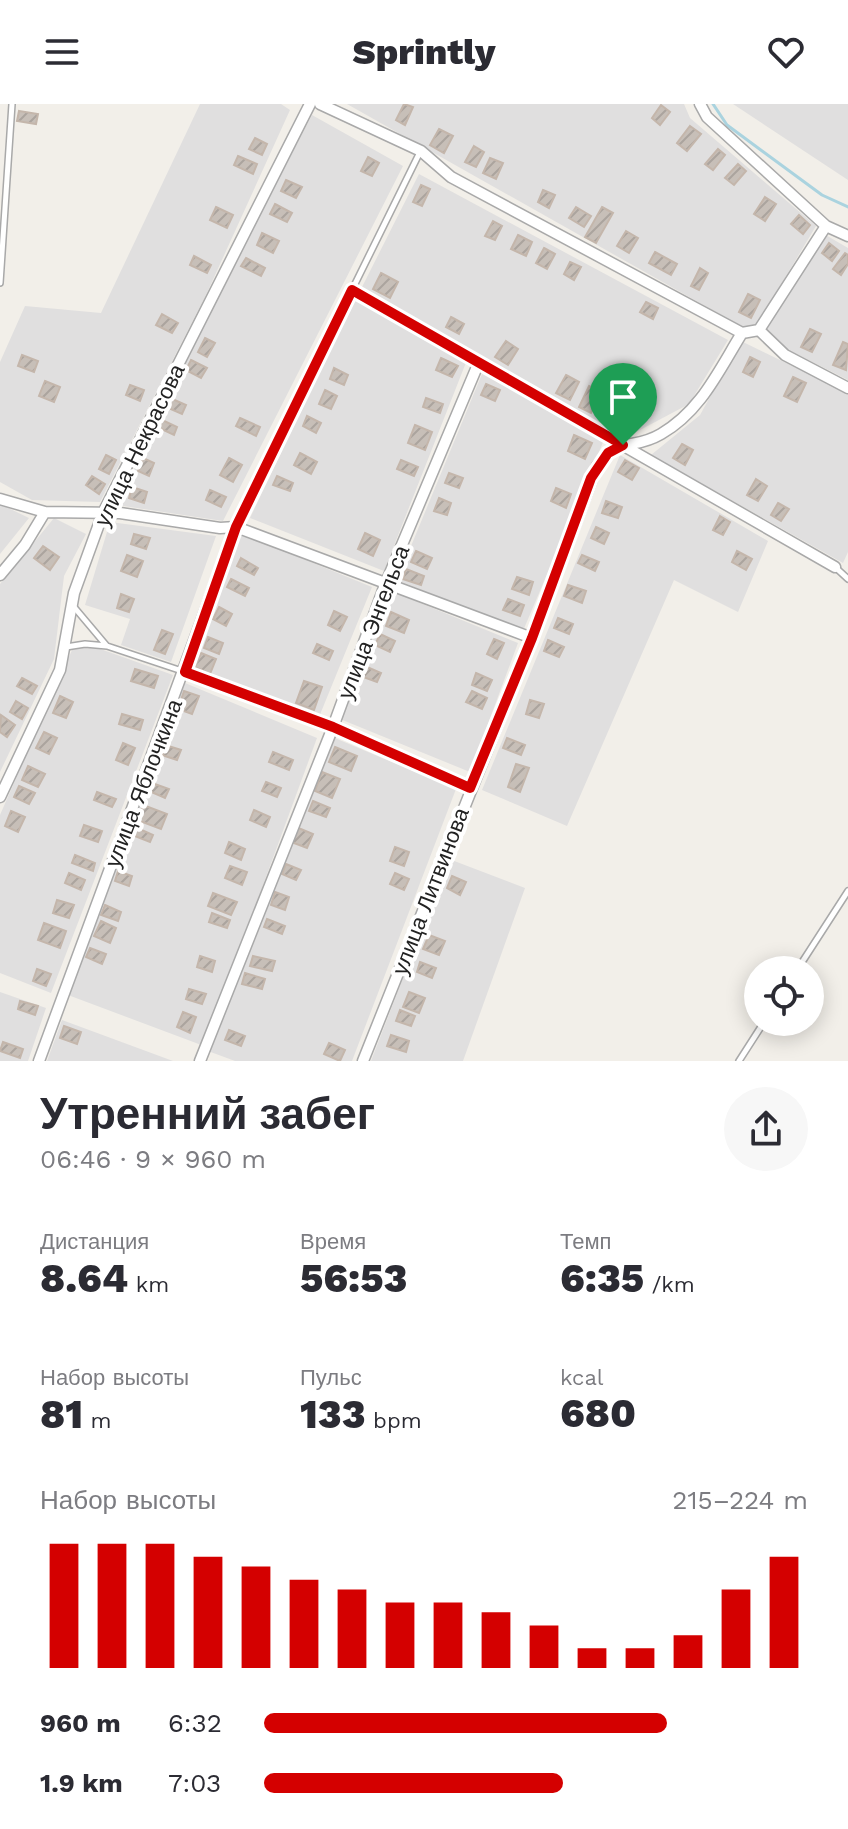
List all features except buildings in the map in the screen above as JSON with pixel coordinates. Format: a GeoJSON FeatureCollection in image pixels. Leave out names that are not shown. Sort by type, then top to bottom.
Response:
{"type":"FeatureCollection","features":[{"type":"Feature","properties":{"kind":"street","name":"улица Некрасова"},"geometry":{"type":"LineString","coordinates":[[0,797],[60,670],[73,605],[103,513],[310,104]]}},
{"type":"Feature","properties":{"kind":"street"},"geometry":{"type":"LineString","coordinates":[[320,104],[421,151],[451,177],[742,333],[759,330],[826,226]]}},
{"type":"Feature","properties":{"kind":"street"},"geometry":{"type":"LineString","coordinates":[[700,104],[707,117],[826,226],[848,236]]}},
{"type":"Feature","properties":{"kind":"street"},"geometry":{"type":"LineString","coordinates":[[352,290],[835,567]]}},
{"type":"Feature","properties":{"kind":"street","name":"улица Яблочкина"},"geometry":{"type":"LineString","coordinates":[[39,1061],[236,527],[352,290]]}},
{"type":"Feature","properties":{"kind":"street"},"geometry":{"type":"LineString","coordinates":[[759,330],[785,355],[848,388]]}},
{"type":"Feature","properties":{"kind":"street","name":"улица Литвинова"},"geometry":{"type":"LineString","coordinates":[[363,1061],[532,638],[591,478],[608,453],[623,445],[647,441],[685,418],[696,406],[742,333]]}},
{"type":"Feature","properties":{"kind":"street","name":"улица Энгельса"},"geometry":{"type":"LineString","coordinates":[[200,1061],[333,727],[385,585],[479,362]]}},
{"type":"Feature","properties":{"kind":"street"},"geometry":{"type":"LineString","coordinates":[[0,499],[45,512],[103,513],[220,528],[236,527],[532,638]]}},
{"type":"Feature","properties":{"kind":"street"},"geometry":{"type":"LineString","coordinates":[[0,575],[25,545],[45,512]]}},
{"type":"Feature","properties":{"kind":"lane"},"geometry":{"type":"LineString","coordinates":[[0,283],[12,104]]}},
{"type":"Feature","properties":{"kind":"lane"},"geometry":{"type":"LineString","coordinates":[[352,290],[421,151]]}},
{"type":"Feature","properties":{"kind":"lane"},"geometry":{"type":"LineString","coordinates":[[835,567],[848,579]]}},
{"type":"Feature","properties":{"kind":"lane"},"geometry":{"type":"LineString","coordinates":[[73,605],[107,646]]}},
{"type":"Feature","properties":{"kind":"lane"},"geometry":{"type":"LineString","coordinates":[[66,647],[85,644],[107,646],[185,672],[333,727],[470,788]]}},
{"type":"Feature","properties":{"kind":"lane"},"geometry":{"type":"LineString","coordinates":[[806,956],[848,891]]}},
{"type":"Feature","properties":{"kind":"lane"},"geometry":{"type":"LineString","coordinates":[[739,1061],[755,1036]]}},
{"type":"Feature","properties":{"kind":"shaded area"},"geometry":{"type":"Polygon","coordinates":[[[200,104],[281,104],[290,110],[206,295],[100,502],[32,500],[0,482],[0,362],[25,306],[101,313],[200,104]]]}},
{"type":"Feature","properties":{"kind":"shaded area"},"geometry":{"type":"Polygon","coordinates":[[[347,104],[684,104],[690,118],[816,226],[758,323],[746,329],[347,104]]]}},
{"type":"Feature","properties":{"kind":"shaded area"},"geometry":{"type":"Polygon","coordinates":[[[733,104],[848,104],[848,180],[733,104]]]}},
{"type":"Feature","properties":{"kind":"shaded area"},"geometry":{"type":"Polygon","coordinates":[[[312,115],[403,166],[223,521],[117,505],[206,315],[312,115]]]}},
{"type":"Feature","properties":{"kind":"shaded area"},"geometry":{"type":"Polygon","coordinates":[[[419,174],[728,340],[689,404],[625,438],[361,289],[419,174]]]}},
{"type":"Feature","properties":{"kind":"shaded area"},"geometry":{"type":"Polygon","coordinates":[[[824,234],[848,248],[848,380],[785,348],[764,327],[824,234]]]}},
{"type":"Feature","properties":{"kind":"shaded area"},"geometry":{"type":"Polygon","coordinates":[[[355,298],[467,360],[384,571],[250,518],[355,298]]]}},
{"type":"Feature","properties":{"kind":"shaded area"},"geometry":{"type":"Polygon","coordinates":[[[741,341],[848,393],[848,552],[843,563],[651,455],[700,415],[741,341]]]}},
{"type":"Feature","properties":{"kind":"shaded area"},"geometry":{"type":"Polygon","coordinates":[[[482,374],[604,440],[523,631],[397,580],[482,374]]]}},
{"type":"Feature","properties":{"kind":"shaded area"},"geometry":{"type":"Polygon","coordinates":[[[620,455],[768,541],[738,612],[674,580],[567,826],[482,790],[620,455]]]}},
{"type":"Feature","properties":{"kind":"shaded area"},"geometry":{"type":"Polygon","coordinates":[[[0,504],[29,518],[0,554],[0,504]]]}},
{"type":"Feature","properties":{"kind":"shaded area"},"geometry":{"type":"Polygon","coordinates":[[[54,518],[86,534],[64,576],[54,659],[0,772],[0,584],[54,518]]]}},
{"type":"Feature","properties":{"kind":"shaded area"},"geometry":{"type":"Polygon","coordinates":[[[110,522],[216,536],[171,662],[121,645],[130,619],[85,605],[110,522]]]}},
{"type":"Feature","properties":{"kind":"shaded area"},"geometry":{"type":"Polygon","coordinates":[[[240,533],[372,587],[319,717],[190,669],[240,533]]]}},
{"type":"Feature","properties":{"kind":"shaded area"},"geometry":{"type":"Polygon","coordinates":[[[391,591],[518,643],[470,772],[340,719],[391,591]]]}},
{"type":"Feature","properties":{"kind":"shaded area"},"geometry":{"type":"Polygon","coordinates":[[[92,646],[173,675],[51,993],[0,973],[0,815],[72,650],[92,646]]]}},
{"type":"Feature","properties":{"kind":"shaded area"},"geometry":{"type":"Polygon","coordinates":[[[185,683],[317,738],[204,1046],[68,995],[185,683]]]}},
{"type":"Feature","properties":{"kind":"shaded area"},"geometry":{"type":"Polygon","coordinates":[[[330,736],[456,789],[352,1061],[235,1061],[208,1051],[330,736]]]}},
{"type":"Feature","properties":{"kind":"shaded area"},"geometry":{"type":"Polygon","coordinates":[[[449,859],[525,888],[463,1061],[371,1061],[449,859]]]}},
{"type":"Feature","properties":{"kind":"shaded area"},"geometry":{"type":"Polygon","coordinates":[[[0,992],[46,1008],[28,1061],[0,1061],[0,992]]]}},
{"type":"Feature","properties":{"kind":"shaded area"},"geometry":{"type":"Polygon","coordinates":[[[62,1020],[173,1061],[47,1061],[62,1020]]]}},
{"type":"Feature","properties":{"kind":"waterway"},"geometry":{"type":"LineString","coordinates":[[713,104],[727,125],[822,195],[848,207]]}},
{"type":"Feature","properties":{"kind":"route"},"geometry":{"type":"LineString","coordinates":[[352,290],[623,445],[608,453],[591,478],[532,638],[470,788],[333,727],[185,672],[236,527],[352,290]]}}]}
